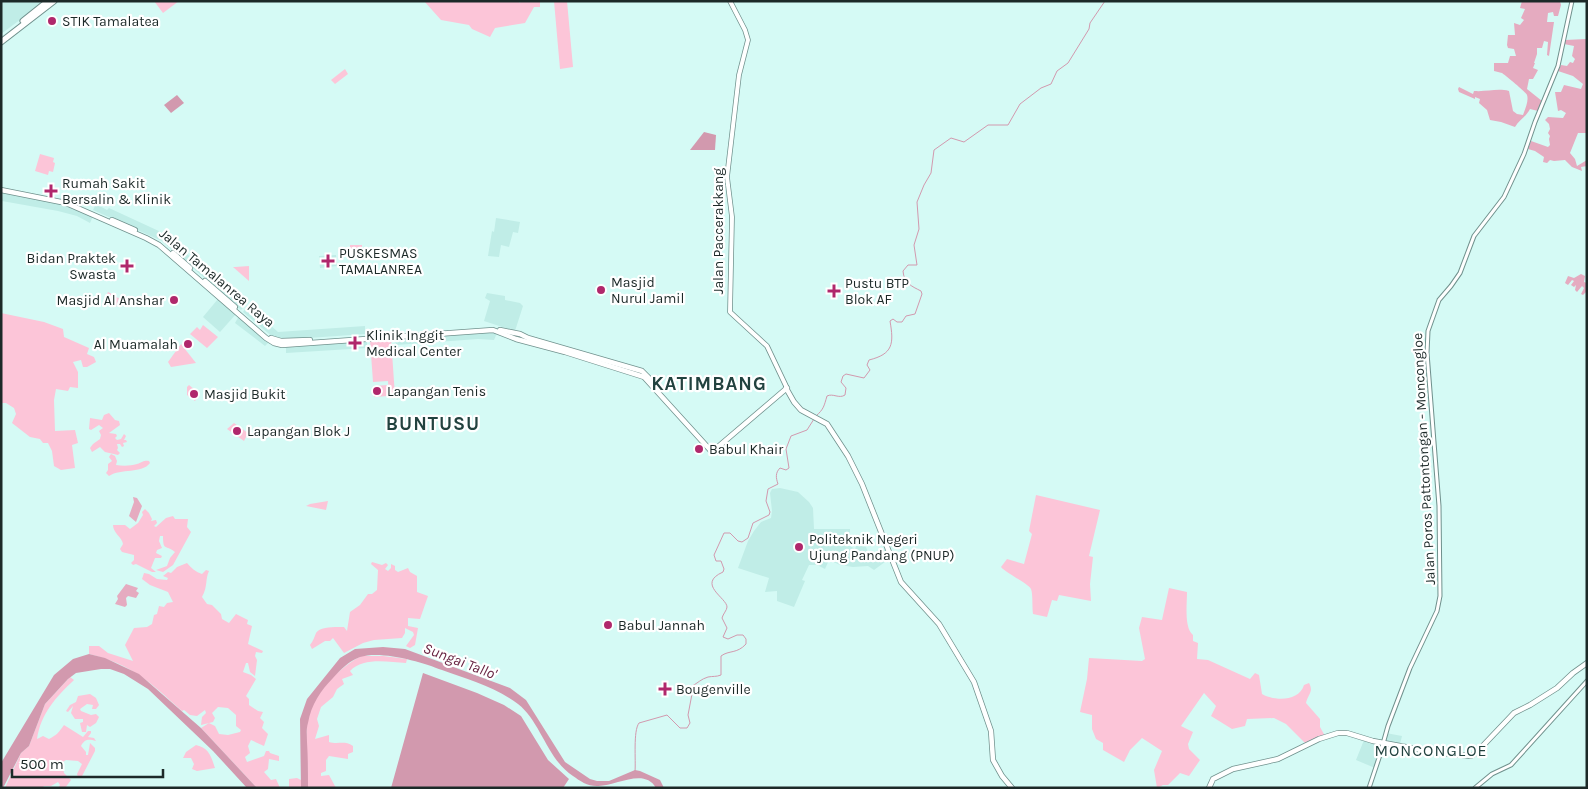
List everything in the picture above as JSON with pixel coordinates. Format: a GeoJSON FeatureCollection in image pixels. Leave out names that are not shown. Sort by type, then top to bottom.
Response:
{"type":"FeatureCollection","features":[{"type":"Feature","properties":{"kind":"highway"},"geometry":{"type":"LineString","coordinates":[[1,40],[48,1]]}},
{"type":"Feature","properties":{"kind":"highway"},"geometry":{"type":"LineString","coordinates":[[1,40],[54,1]]}},
{"type":"Feature","properties":{"kind":"main road","name":"Jalan Paccerakkang"},"geometry":{"type":"LineString","coordinates":[[730,1],[746,30],[748,40],[739,74],[728,177],[732,217],[730,312],[767,346],[786,387]]}},
{"type":"Feature","properties":{"kind":"main road","name":"Jalan Tamalanrea Raya"},"geometry":{"type":"LineString","coordinates":[[1,189],[66,203],[113,222],[159,245],[277,341],[480,327],[520,334],[644,377],[712,451],[786,387]]}},
{"type":"Feature","properties":{"kind":"main road"},"geometry":{"type":"LineString","coordinates":[[786,387],[796,405],[814,418],[826,423],[858,476],[901,582],[939,624],[974,682],[990,728],[992,760],[1012,788]]}},
{"type":"Feature","properties":{"kind":"main road"},"geometry":{"type":"LineString","coordinates":[[1209,788],[1213,779],[1220,774],[1240,766],[1278,760],[1331,735],[1347,733],[1383,744],[1442,754],[1472,756],[1514,713],[1557,688],[1587,663]]}},
{"type":"Feature","properties":{"kind":"street","name":"Jalan Poros Pattontongan - Moncongloe"},"geometry":{"type":"LineString","coordinates":[[1369,788],[1392,713],[1436,613],[1440,596],[1440,510],[1427,353],[1428,330],[1438,300],[1460,273],[1472,239],[1502,200],[1516,173],[1558,66],[1572,1]]}},
{"type":"Feature","properties":{"kind":"street"},"geometry":{"type":"LineString","coordinates":[[1475,788],[1492,774],[1512,764],[1587,681]]}},
{"type":"Feature","properties":{"kind":"shaded area"},"geometry":{"type":"Polygon","coordinates":[[[3,1],[45,1],[1,34],[1,3],[3,1]]]}},
{"type":"Feature","properties":{"kind":"shaded area"},"geometry":{"type":"Polygon","coordinates":[[[154,1],[179,1],[163,13],[154,1]]]}},
{"type":"Feature","properties":{"kind":"shaded area"},"geometry":{"type":"Polygon","coordinates":[[[424,1],[518,1],[520,3],[521,1],[540,1],[540,7],[534,7],[525,23],[495,28],[490,37],[472,29],[469,25],[441,20],[424,1]]]}},
{"type":"Feature","properties":{"kind":"shaded area"},"geometry":{"type":"Polygon","coordinates":[[[554,1],[567,1],[573,67],[560,69],[554,1]]]}},
{"type":"Feature","properties":{"kind":"shaded area"},"geometry":{"type":"Polygon","coordinates":[[[1522,1],[1560,1],[1561,5],[1558,16],[1554,16],[1553,12],[1548,13],[1547,22],[1554,22],[1549,56],[1547,55],[1548,42],[1544,41],[1542,48],[1537,48],[1533,68],[1538,70],[1533,79],[1529,79],[1527,89],[1542,101],[1538,111],[1530,109],[1515,127],[1490,120],[1487,110],[1479,103],[1480,99],[1475,97],[1475,99],[1459,92],[1458,89],[1459,87],[1473,94],[1474,91],[1509,91],[1513,111],[1523,115],[1527,95],[1502,73],[1494,71],[1494,63],[1508,63],[1510,56],[1516,56],[1514,49],[1508,48],[1508,35],[1515,35],[1514,23],[1520,25],[1524,20],[1521,18],[1525,9],[1520,8],[1522,1]]]}},
{"type":"Feature","properties":{"kind":"shaded area"},"geometry":{"type":"Polygon","coordinates":[[[1587,38],[1587,133],[1578,133],[1570,153],[1575,159],[1577,166],[1587,160],[1587,166],[1581,167],[1582,171],[1572,167],[1565,160],[1543,162],[1544,157],[1528,149],[1531,141],[1548,147],[1550,145],[1548,133],[1550,129],[1549,124],[1545,120],[1548,117],[1563,118],[1566,113],[1561,110],[1558,111],[1555,92],[1561,92],[1564,85],[1581,89],[1583,84],[1573,76],[1558,71],[1561,65],[1567,66],[1570,62],[1573,63],[1575,59],[1572,56],[1574,46],[1564,44],[1565,40],[1587,38]]]}},
{"type":"Feature","properties":{"kind":"shaded area"},"geometry":{"type":"Polygon","coordinates":[[[345,69],[348,74],[335,84],[331,80],[345,69]]]}},
{"type":"Feature","properties":{"kind":"shaded area"},"geometry":{"type":"Polygon","coordinates":[[[177,95],[184,103],[171,113],[164,105],[177,95]]]}},
{"type":"Feature","properties":{"kind":"shaded area"},"geometry":{"type":"Polygon","coordinates":[[[704,132],[716,135],[715,150],[690,150],[704,132]]]}},
{"type":"Feature","properties":{"kind":"shaded area"},"geometry":{"type":"Polygon","coordinates":[[[40,154],[54,158],[53,172],[49,171],[48,175],[35,171],[40,154]]]}},
{"type":"Feature","properties":{"kind":"shaded area"},"geometry":{"type":"Polygon","coordinates":[[[3,193],[64,204],[93,216],[90,223],[77,216],[58,211],[2,201],[3,193]]]}},
{"type":"Feature","properties":{"kind":"shaded area"},"geometry":{"type":"Polygon","coordinates":[[[96,204],[161,232],[246,304],[241,310],[162,241],[93,210],[96,204]]]}},
{"type":"Feature","properties":{"kind":"shaded area"},"geometry":{"type":"Polygon","coordinates":[[[496,218],[520,222],[518,233],[513,232],[509,247],[501,245],[499,257],[488,256],[496,218]]]}},
{"type":"Feature","properties":{"kind":"shaded area"},"geometry":{"type":"Polygon","coordinates":[[[350,245],[362,245],[362,253],[350,254],[350,245]]]}},
{"type":"Feature","properties":{"kind":"shaded area","name":"PUSKESMAS TAMALANREA"},"geometry":{"type":"Polygon","coordinates":[[[336,255],[337,266],[320,268],[319,256],[336,255]]]}},
{"type":"Feature","properties":{"kind":"shaded area"},"geometry":{"type":"Polygon","coordinates":[[[249,266],[249,281],[233,267],[235,267],[249,266]]]}},
{"type":"Feature","properties":{"kind":"shaded area"},"geometry":{"type":"Polygon","coordinates":[[[1581,274],[1585,276],[1584,282],[1587,283],[1587,291],[1583,295],[1581,294],[1584,288],[1582,286],[1577,292],[1575,290],[1576,285],[1574,287],[1571,285],[1574,281],[1572,280],[1568,285],[1565,283],[1568,276],[1574,278],[1581,274]]]}},
{"type":"Feature","properties":{"kind":"shaded area"},"geometry":{"type":"Polygon","coordinates":[[[108,292],[112,294],[111,296],[119,298],[116,307],[103,302],[108,292]]]}},
{"type":"Feature","properties":{"kind":"shaded area"},"geometry":{"type":"Polygon","coordinates":[[[487,293],[505,296],[505,300],[520,303],[523,306],[515,331],[484,321],[490,301],[485,298],[487,293]]]}},
{"type":"Feature","properties":{"kind":"shaded area"},"geometry":{"type":"Polygon","coordinates":[[[218,299],[236,314],[220,332],[203,317],[218,299]]]}},
{"type":"Feature","properties":{"kind":"shaded area"},"geometry":{"type":"Polygon","coordinates":[[[248,305],[278,332],[365,326],[365,334],[280,340],[274,338],[243,312],[248,305]]]}},
{"type":"Feature","properties":{"kind":"shaded area"},"geometry":{"type":"Polygon","coordinates":[[[1,313],[44,322],[63,329],[64,337],[89,348],[87,354],[94,357],[96,362],[87,367],[83,367],[81,360],[73,362],[78,372],[78,388],[70,387],[68,391],[56,389],[54,400],[55,431],[75,430],[78,443],[72,445],[75,468],[61,470],[54,466],[52,451],[48,443],[43,443],[40,439],[30,437],[12,423],[16,414],[14,408],[6,403],[1,403],[1,313]]]}},
{"type":"Feature","properties":{"kind":"shaded area"},"geometry":{"type":"Polygon","coordinates":[[[239,316],[269,342],[265,346],[235,323],[239,316]]]}},
{"type":"Feature","properties":{"kind":"shaded area"},"geometry":{"type":"Polygon","coordinates":[[[203,325],[218,337],[207,348],[190,334],[197,327],[200,330],[203,325]]]}},
{"type":"Feature","properties":{"kind":"shaded area"},"geometry":{"type":"Polygon","coordinates":[[[489,330],[497,333],[494,340],[478,339],[396,345],[395,338],[489,330]]]}},
{"type":"Feature","properties":{"kind":"shaded area"},"geometry":{"type":"Polygon","coordinates":[[[391,338],[395,396],[389,397],[388,381],[373,382],[370,340],[391,338]]]}},
{"type":"Feature","properties":{"kind":"shaded area"},"geometry":{"type":"Polygon","coordinates":[[[367,340],[367,348],[286,353],[286,346],[367,340]]]}},
{"type":"Feature","properties":{"kind":"shaded area"},"geometry":{"type":"Polygon","coordinates":[[[181,344],[196,363],[171,367],[168,362],[181,344]]]}},
{"type":"Feature","properties":{"kind":"shaded area"},"geometry":{"type":"Polygon","coordinates":[[[189,385],[200,394],[195,401],[187,395],[187,387],[189,385]]]}},
{"type":"Feature","properties":{"kind":"shaded area"},"geometry":{"type":"Polygon","coordinates":[[[387,385],[388,396],[374,397],[374,386],[387,385]]]}},
{"type":"Feature","properties":{"kind":"shaded area"},"geometry":{"type":"Polygon","coordinates":[[[109,413],[115,420],[119,421],[120,425],[109,433],[116,434],[115,438],[117,440],[121,439],[124,434],[126,436],[124,440],[127,442],[123,443],[124,446],[122,447],[120,444],[117,444],[117,450],[120,453],[118,455],[105,452],[100,447],[92,452],[90,448],[100,439],[99,431],[103,428],[99,425],[91,430],[89,429],[90,418],[102,420],[104,415],[109,413]]]}},
{"type":"Feature","properties":{"kind":"shaded area","name":"Lapangan Blok J"},"geometry":{"type":"Polygon","coordinates":[[[234,423],[248,433],[244,441],[227,429],[234,423]]]}},
{"type":"Feature","properties":{"kind":"shaded area"},"geometry":{"type":"Polygon","coordinates":[[[111,454],[115,456],[116,465],[132,465],[146,461],[150,463],[142,469],[119,472],[109,476],[106,473],[108,464],[112,461],[109,457],[111,454]]]}},
{"type":"Feature","properties":{"kind":"shaded area","name":"Politeknik Negeri Ujung Pandang (PNUP)"},"geometry":{"type":"Polygon","coordinates":[[[780,488],[798,492],[809,502],[813,508],[814,529],[850,529],[850,537],[847,544],[855,549],[857,544],[866,547],[870,557],[876,560],[885,548],[889,559],[874,570],[868,566],[853,567],[840,565],[829,560],[825,569],[817,565],[809,565],[802,580],[805,581],[794,607],[777,601],[777,591],[765,592],[769,578],[738,568],[748,541],[754,531],[761,522],[771,518],[770,493],[772,489],[780,488]]]}},
{"type":"Feature","properties":{"kind":"shaded area"},"geometry":{"type":"Polygon","coordinates":[[[1036,495],[1100,510],[1089,556],[1093,557],[1090,584],[1091,601],[1059,595],[1057,601],[1052,600],[1047,617],[1033,614],[1031,589],[1001,567],[1007,559],[1024,564],[1032,534],[1029,531],[1036,495]]]}},
{"type":"Feature","properties":{"kind":"shaded area"},"geometry":{"type":"Polygon","coordinates":[[[133,497],[137,498],[142,506],[136,522],[129,516],[134,502],[133,497]]]}},
{"type":"Feature","properties":{"kind":"shaded area"},"geometry":{"type":"Polygon","coordinates":[[[328,501],[326,510],[306,506],[310,504],[328,501]]]}},
{"type":"Feature","properties":{"kind":"shaded area"},"geometry":{"type":"Polygon","coordinates":[[[145,509],[152,519],[151,521],[156,520],[157,523],[154,526],[156,527],[166,518],[173,516],[175,519],[188,519],[187,527],[191,532],[173,565],[163,572],[156,570],[167,566],[175,552],[164,546],[163,536],[160,536],[159,541],[162,548],[157,550],[156,553],[162,556],[161,558],[155,558],[151,568],[156,572],[152,572],[131,563],[134,560],[134,555],[122,552],[120,549],[123,544],[113,528],[113,525],[125,525],[130,529],[138,523],[145,509]]]}},
{"type":"Feature","properties":{"kind":"shaded area"},"geometry":{"type":"Polygon","coordinates":[[[372,562],[382,565],[386,563],[388,565],[385,569],[388,571],[391,568],[391,564],[395,566],[395,570],[398,572],[408,568],[410,572],[417,576],[417,592],[428,596],[420,619],[408,618],[408,626],[418,628],[415,645],[410,648],[406,646],[414,635],[413,632],[405,628],[402,638],[374,640],[363,643],[344,653],[333,638],[312,649],[310,645],[316,633],[321,629],[344,627],[347,631],[350,612],[360,605],[368,594],[372,594],[377,590],[378,570],[371,564],[372,562]]]}},
{"type":"Feature","properties":{"kind":"shaded area"},"geometry":{"type":"Polygon","coordinates":[[[187,563],[194,570],[202,574],[206,570],[209,571],[202,597],[207,604],[212,605],[221,614],[222,619],[229,623],[236,614],[248,620],[247,624],[252,626],[248,644],[263,651],[262,653],[256,652],[255,676],[250,672],[248,663],[246,663],[243,672],[256,679],[246,696],[249,699],[249,705],[263,712],[260,718],[264,722],[262,728],[268,734],[264,746],[251,740],[248,746],[250,753],[245,757],[247,762],[264,756],[266,751],[279,756],[279,761],[269,759],[268,769],[264,772],[271,780],[276,779],[280,788],[257,788],[201,728],[209,723],[201,725],[202,717],[206,713],[205,710],[197,716],[190,715],[184,710],[182,711],[139,675],[117,663],[89,654],[89,646],[99,646],[108,653],[133,661],[125,645],[134,628],[147,627],[152,624],[159,606],[164,607],[167,603],[173,602],[168,592],[150,585],[142,579],[144,573],[157,579],[167,580],[168,578],[163,576],[187,563]],[[218,707],[212,713],[215,718],[213,722],[209,723],[215,726],[219,734],[228,735],[240,732],[241,730],[236,726],[236,715],[228,708],[218,707]]]}},
{"type":"Feature","properties":{"kind":"shaded area"},"geometry":{"type":"Polygon","coordinates":[[[126,584],[138,588],[136,591],[139,593],[136,598],[128,596],[126,598],[127,605],[125,607],[115,604],[118,599],[117,596],[126,584]]]}},
{"type":"Feature","properties":{"kind":"shaded area"},"geometry":{"type":"Polygon","coordinates":[[[1169,588],[1187,592],[1187,621],[1190,632],[1193,635],[1193,641],[1198,643],[1197,659],[1208,660],[1250,679],[1255,673],[1259,675],[1262,694],[1273,698],[1279,699],[1297,695],[1304,685],[1309,683],[1311,691],[1306,703],[1320,719],[1320,727],[1325,736],[1308,746],[1286,724],[1274,718],[1247,719],[1245,726],[1232,729],[1211,716],[1216,706],[1204,693],[1181,726],[1193,732],[1188,744],[1189,749],[1200,760],[1189,776],[1180,773],[1168,785],[1157,788],[1154,770],[1162,751],[1142,738],[1130,750],[1124,762],[1103,750],[1103,743],[1096,739],[1092,729],[1092,715],[1080,712],[1089,658],[1142,661],[1145,659],[1139,628],[1142,617],[1162,620],[1169,588]]]}},
{"type":"Feature","properties":{"kind":"shaded area"},"geometry":{"type":"Polygon","coordinates":[[[383,647],[405,649],[510,688],[526,700],[565,762],[590,779],[609,781],[635,770],[660,780],[664,788],[656,788],[651,782],[637,778],[604,786],[593,786],[584,783],[564,769],[550,750],[533,720],[518,704],[509,698],[481,684],[434,667],[401,658],[369,655],[356,659],[339,671],[317,698],[309,716],[307,728],[308,788],[301,788],[300,719],[307,699],[340,658],[355,649],[383,647]]]}},
{"type":"Feature","properties":{"kind":"shaded area"},"geometry":{"type":"Polygon","coordinates":[[[89,654],[105,658],[139,674],[201,728],[257,788],[247,788],[213,751],[148,689],[124,674],[110,669],[101,669],[76,673],[45,704],[29,746],[21,753],[3,788],[1,788],[1,763],[54,675],[73,659],[89,654]]]}},
{"type":"Feature","properties":{"kind":"shaded area"},"geometry":{"type":"Polygon","coordinates":[[[361,656],[407,659],[406,663],[376,661],[362,664],[350,671],[353,675],[342,679],[344,684],[321,707],[317,719],[319,726],[315,739],[329,735],[329,742],[350,744],[353,746],[353,752],[348,754],[348,759],[329,756],[326,760],[326,771],[321,773],[321,776],[329,775],[336,788],[308,788],[306,733],[309,714],[326,684],[343,668],[361,656]]]}},
{"type":"Feature","properties":{"kind":"shaded area"},"geometry":{"type":"Polygon","coordinates":[[[423,673],[477,693],[504,705],[521,716],[548,760],[569,779],[563,788],[391,788],[423,673]]]}},
{"type":"Feature","properties":{"kind":"shaded area"},"geometry":{"type":"Polygon","coordinates":[[[70,677],[74,680],[50,706],[42,721],[37,739],[43,736],[49,739],[58,733],[64,725],[83,737],[88,731],[91,731],[88,737],[94,738],[96,741],[87,740],[81,746],[86,755],[88,755],[90,743],[95,748],[95,751],[81,778],[77,774],[82,764],[78,761],[66,760],[57,766],[63,768],[64,773],[71,780],[65,788],[58,788],[60,785],[58,782],[51,786],[43,786],[45,788],[5,788],[21,753],[29,746],[45,704],[70,677]]]}},
{"type":"Feature","properties":{"kind":"shaded area"},"geometry":{"type":"Polygon","coordinates":[[[90,694],[96,698],[99,705],[96,709],[92,709],[93,705],[87,704],[80,709],[91,715],[96,714],[99,717],[96,723],[90,727],[87,725],[86,732],[82,732],[80,723],[83,722],[83,719],[75,719],[71,713],[73,706],[68,712],[66,711],[70,705],[76,702],[78,696],[90,694]]]}},
{"type":"Feature","properties":{"kind":"shaded area"},"geometry":{"type":"Polygon","coordinates":[[[1386,733],[1402,736],[1399,748],[1393,747],[1392,756],[1381,755],[1386,733]]]}},
{"type":"Feature","properties":{"kind":"shaded area"},"geometry":{"type":"Polygon","coordinates":[[[1364,740],[1382,745],[1375,768],[1356,760],[1364,740]]]}},
{"type":"Feature","properties":{"kind":"shaded area"},"geometry":{"type":"Polygon","coordinates":[[[196,745],[207,750],[215,768],[197,771],[192,769],[194,764],[191,758],[183,758],[186,752],[196,745]]]}},
{"type":"Feature","properties":{"kind":"shaded area"},"geometry":{"type":"Polygon","coordinates":[[[297,778],[301,780],[301,788],[289,788],[289,779],[297,778]]]}},
{"type":"Feature","properties":{"kind":"waterway"},"geometry":{"type":"LineString","coordinates":[[816,416],[821,411],[827,396],[845,395],[846,388],[841,382],[843,376],[846,374],[864,378],[870,370],[867,365],[869,360],[877,358],[887,351],[890,347],[892,336],[890,321],[893,319],[897,322],[902,322],[906,316],[915,314],[922,294],[921,291],[906,281],[903,271],[908,265],[917,265],[914,245],[919,229],[917,202],[931,173],[934,150],[951,138],[964,142],[988,125],[1008,125],[1020,104],[1041,88],[1051,84],[1057,71],[1068,63],[1089,29],[1090,23],[1105,1]]}},
{"type":"Feature","properties":{"kind":"waterway"},"geometry":{"type":"LineString","coordinates":[[635,772],[635,739],[639,723],[667,715],[680,728],[687,728],[690,723],[688,715],[692,686],[708,677],[721,675],[721,656],[736,651],[746,644],[746,639],[743,635],[737,635],[728,639],[723,637],[727,628],[722,618],[727,607],[726,603],[712,586],[712,581],[724,569],[721,561],[716,561],[714,555],[724,533],[730,533],[738,541],[742,542],[748,538],[753,523],[769,515],[770,512],[766,501],[768,489],[778,484],[776,476],[780,468],[786,470],[789,468],[786,449],[791,436],[807,430],[814,419]]}},
{"type":"Feature","properties":{"kind":"place","name":"STIK Tamalatea"},"geometry":{"type":"Point","coordinates":[52,21]}},
{"type":"Feature","properties":{"kind":"place","name":"Rumah Sakit Bersalin & Klinik"},"geometry":{"type":"Point","coordinates":[51,191]}},
{"type":"Feature","properties":{"kind":"place","name":"PUSKESMAS TAMALANREA"},"geometry":{"type":"Point","coordinates":[328,261]}},
{"type":"Feature","properties":{"kind":"place","name":"Bidan Praktek Swasta"},"geometry":{"type":"Point","coordinates":[127,266]}},
{"type":"Feature","properties":{"kind":"place","name":"Masjid Nurul Jamil"},"geometry":{"type":"Point","coordinates":[601,290]}},
{"type":"Feature","properties":{"kind":"place","name":"Pustu BTP Blok AF"},"geometry":{"type":"Point","coordinates":[834,291]}},
{"type":"Feature","properties":{"kind":"place","name":"Masjid Al Anshar"},"geometry":{"type":"Point","coordinates":[174,300]}},
{"type":"Feature","properties":{"kind":"place","name":"Klinik Inggit Medical Center"},"geometry":{"type":"Point","coordinates":[355,343]}},
{"type":"Feature","properties":{"kind":"place","name":"Al Muamalah"},"geometry":{"type":"Point","coordinates":[188,344]}},
{"type":"Feature","properties":{"kind":"place","name":"Lapangan Tenis"},"geometry":{"type":"Point","coordinates":[377,391]}},
{"type":"Feature","properties":{"kind":"place","name":"Masjid Bukit"},"geometry":{"type":"Point","coordinates":[194,394]}},
{"type":"Feature","properties":{"kind":"place","name":"Lapangan Blok J"},"geometry":{"type":"Point","coordinates":[237,431]}},
{"type":"Feature","properties":{"kind":"place","name":"Babul Khair"},"geometry":{"type":"Point","coordinates":[699,449]}},
{"type":"Feature","properties":{"kind":"place","name":"Politeknik Negeri Ujung Pandang (PNUP)"},"geometry":{"type":"Point","coordinates":[799,547]}},
{"type":"Feature","properties":{"kind":"place","name":"Babul Jannah"},"geometry":{"type":"Point","coordinates":[608,625]}},
{"type":"Feature","properties":{"kind":"place","name":"Bougenville"},"geometry":{"type":"Point","coordinates":[665,689]}},
{"type":"Feature","properties":{"kind":"district","name":"KATIMBANG"},"geometry":{"type":"Point","coordinates":[709,384]}},
{"type":"Feature","properties":{"kind":"district","name":"BUNTUSU"},"geometry":{"type":"Point","coordinates":[433,424]}},
{"type":"Feature","properties":{"kind":"district","name":"MONCONGLOE"},"geometry":{"type":"Point","coordinates":[1431,750]}},
{"type":"Feature","properties":{"kind":"water label","name":"Sungai Tallo'"},"geometry":{"type":"Point","coordinates":[460,661]}}]}
